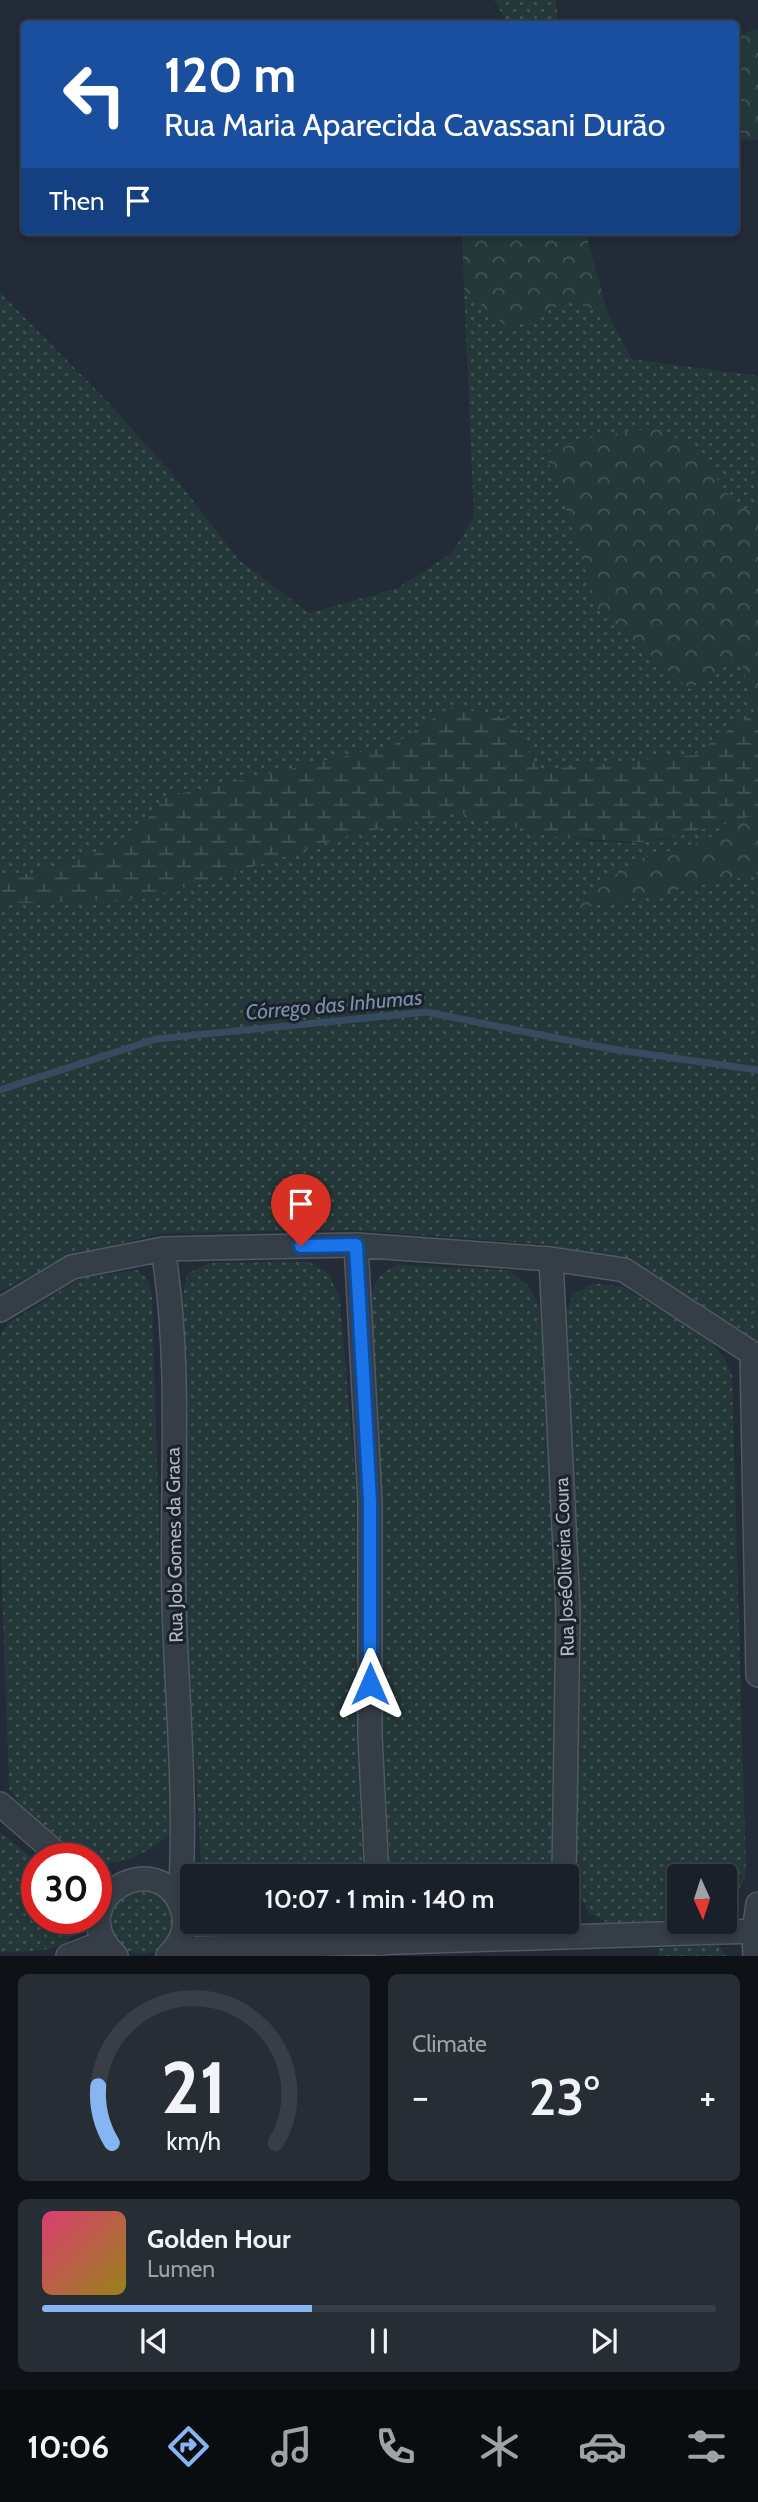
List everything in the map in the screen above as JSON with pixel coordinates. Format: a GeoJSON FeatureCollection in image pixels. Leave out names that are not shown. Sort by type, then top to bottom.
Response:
{"type":"FeatureCollection","features":[{"type":"Feature","properties":{"kind":"street"},"geometry":{"type":"LineString","coordinates":[[356,1245],[370,1502],[370,1736],[376,1864]]}},
{"type":"Feature","properties":{"kind":"street"},"geometry":{"type":"LineString","coordinates":[[0,1310],[72,1267],[163,1249],[356,1245],[551,1259],[624,1270],[755,1355],[758,1675]]}},
{"type":"Feature","properties":{"kind":"street","name":"Rua Job Gomes da Graca"},"geometry":{"type":"LineString","coordinates":[[163,1249],[171,1300],[174,1604],[184,1842],[183,1864]]}},
{"type":"Feature","properties":{"kind":"street","name":"Rua JoséOliveira Coura"},"geometry":{"type":"LineString","coordinates":[[551,1259],[568,1609],[564,1864]]}},
{"type":"Feature","properties":{"kind":"street"},"geometry":{"type":"LineString","coordinates":[[0,1804],[45,1843]]}},
{"type":"Feature","properties":{"kind":"street","name":"Rua Job Gomes da Graca"},"geometry":{"type":"LineString","coordinates":[[163,1884],[184,1842]]}},
{"type":"Feature","properties":{"kind":"street"},"geometry":{"type":"LineString","coordinates":[[112,1889],[137,1879],[163,1884],[180,1901]]}},
{"type":"Feature","properties":{"kind":"street"},"geometry":{"type":"LineString","coordinates":[[755,1956],[754,1931],[758,1904]]}},
{"type":"Feature","properties":{"kind":"street"},"geometry":{"type":"LineString","coordinates":[[579,1929],[754,1931]]}},
{"type":"Feature","properties":{"kind":"street"},"geometry":{"type":"LineString","coordinates":[[68,1956],[109,1952],[101,1934]]}},
{"type":"Feature","properties":{"kind":"street"},"geometry":{"type":"LineString","coordinates":[[176,1946],[226,1949],[370,1934]]}},
{"type":"Feature","properties":{"kind":"green space"},"geometry":{"type":"Polygon","coordinates":[[[494,0],[556,0],[558,21],[506,21],[494,0]]]}},
{"type":"Feature","properties":{"kind":"green space"},"geometry":{"type":"Polygon","coordinates":[[[758,29],[758,140],[739,140],[739,35],[758,29]]]}},
{"type":"Feature","properties":{"kind":"green space"},"geometry":{"type":"Polygon","coordinates":[[[462,235],[586,235],[609,317],[573,299],[509,329],[464,290],[462,235]]]}},
{"type":"Feature","properties":{"kind":"green space"},"geometry":{"type":"Polygon","coordinates":[[[464,290],[509,329],[573,299],[609,317],[632,359],[758,376],[758,516],[734,502],[700,455],[545,454],[561,493],[740,657],[755,714],[694,755],[539,770],[509,718],[451,707],[393,745],[163,798],[130,842],[35,874],[0,873],[0,293],[103,397],[170,471],[238,559],[309,613],[398,588],[453,552],[474,516],[464,290]]]}},
{"type":"Feature","properties":{"kind":"green space"},"geometry":{"type":"Polygon","coordinates":[[[660,427],[700,455],[734,502],[758,516],[758,709],[755,714],[740,657],[690,689],[598,610],[561,493],[545,453],[583,439],[660,427]]]}},
{"type":"Feature","properties":{"kind":"green space"},"geometry":{"type":"Polygon","coordinates":[[[451,707],[509,718],[539,770],[694,755],[758,709],[758,814],[677,836],[641,842],[560,838],[457,813],[351,835],[218,878],[141,899],[0,904],[0,873],[35,874],[130,842],[163,798],[393,745],[451,707]]]}},
{"type":"Feature","properties":{"kind":"green space"},"geometry":{"type":"Polygon","coordinates":[[[457,813],[548,834],[617,842],[667,838],[744,816],[703,842],[643,858],[568,910],[758,874],[758,1345],[627,1263],[552,1245],[352,1230],[161,1233],[66,1258],[0,1291],[0,904],[141,899],[218,878],[351,835],[457,813]]]}},
{"type":"Feature","properties":{"kind":"green space"},"geometry":{"type":"Polygon","coordinates":[[[758,814],[758,874],[567,911],[600,884],[643,858],[703,842],[744,816],[758,814]]]}},
{"type":"Feature","properties":{"kind":"green space"},"geometry":{"type":"Polygon","coordinates":[[[309,1262],[329,1274],[340,1300],[357,1502],[357,1734],[362,1864],[201,1864],[185,1604],[182,1299],[187,1274],[209,1263],[309,1262]]]}},
{"type":"Feature","properties":{"kind":"green space"},"geometry":{"type":"Polygon","coordinates":[[[396,1265],[509,1270],[528,1285],[540,1309],[556,1604],[552,1864],[390,1864],[381,1733],[382,1503],[369,1300],[379,1276],[396,1265]]]}},
{"type":"Feature","properties":{"kind":"green space"},"geometry":{"type":"Polygon","coordinates":[[[138,1270],[148,1280],[152,1295],[161,1601],[173,1811],[170,1834],[146,1851],[112,1863],[112,1843],[66,1843],[22,1807],[9,1789],[0,1529],[0,1337],[7,1324],[81,1278],[138,1270]]]}},
{"type":"Feature","properties":{"kind":"green space"},"geometry":{"type":"Polygon","coordinates":[[[593,1283],[623,1287],[708,1339],[724,1357],[732,1376],[746,1875],[737,1897],[737,1864],[667,1864],[667,1920],[608,1923],[589,1913],[579,1894],[580,1612],[563,1318],[573,1295],[593,1283]]]}},
{"type":"Feature","properties":{"kind":"green space"},"geometry":{"type":"Polygon","coordinates":[[[0,1832],[21,1849],[21,1934],[73,1934],[60,1945],[49,1949],[0,1952],[0,1832]]]}},
{"type":"Feature","properties":{"kind":"green space"},"geometry":{"type":"Polygon","coordinates":[[[135,1889],[147,1889],[159,1894],[168,1903],[173,1915],[173,1927],[168,1939],[159,1948],[147,1953],[135,1953],[123,1948],[112,1934],[114,1903],[123,1894],[135,1889]]]}},
{"type":"Feature","properties":{"kind":"green space"},"geometry":{"type":"Polygon","coordinates":[[[223,1934],[325,1934],[233,1940],[223,1934]]]}},
{"type":"Feature","properties":{"kind":"green space"},"geometry":{"type":"Polygon","coordinates":[[[719,1946],[727,1956],[658,1956],[658,1948],[719,1946]]]}},
{"type":"Feature","properties":{"kind":"waterway","name":"Córrego das Inhumas"},"geometry":{"type":"LineString","coordinates":[[0,1090],[156,1039],[426,1012],[611,1049],[758,1070]]}},
{"type":"Feature","properties":{"kind":"route"},"geometry":{"type":"LineString","coordinates":[[301,1246],[356,1245],[370,1502],[370,1684]]}}]}
